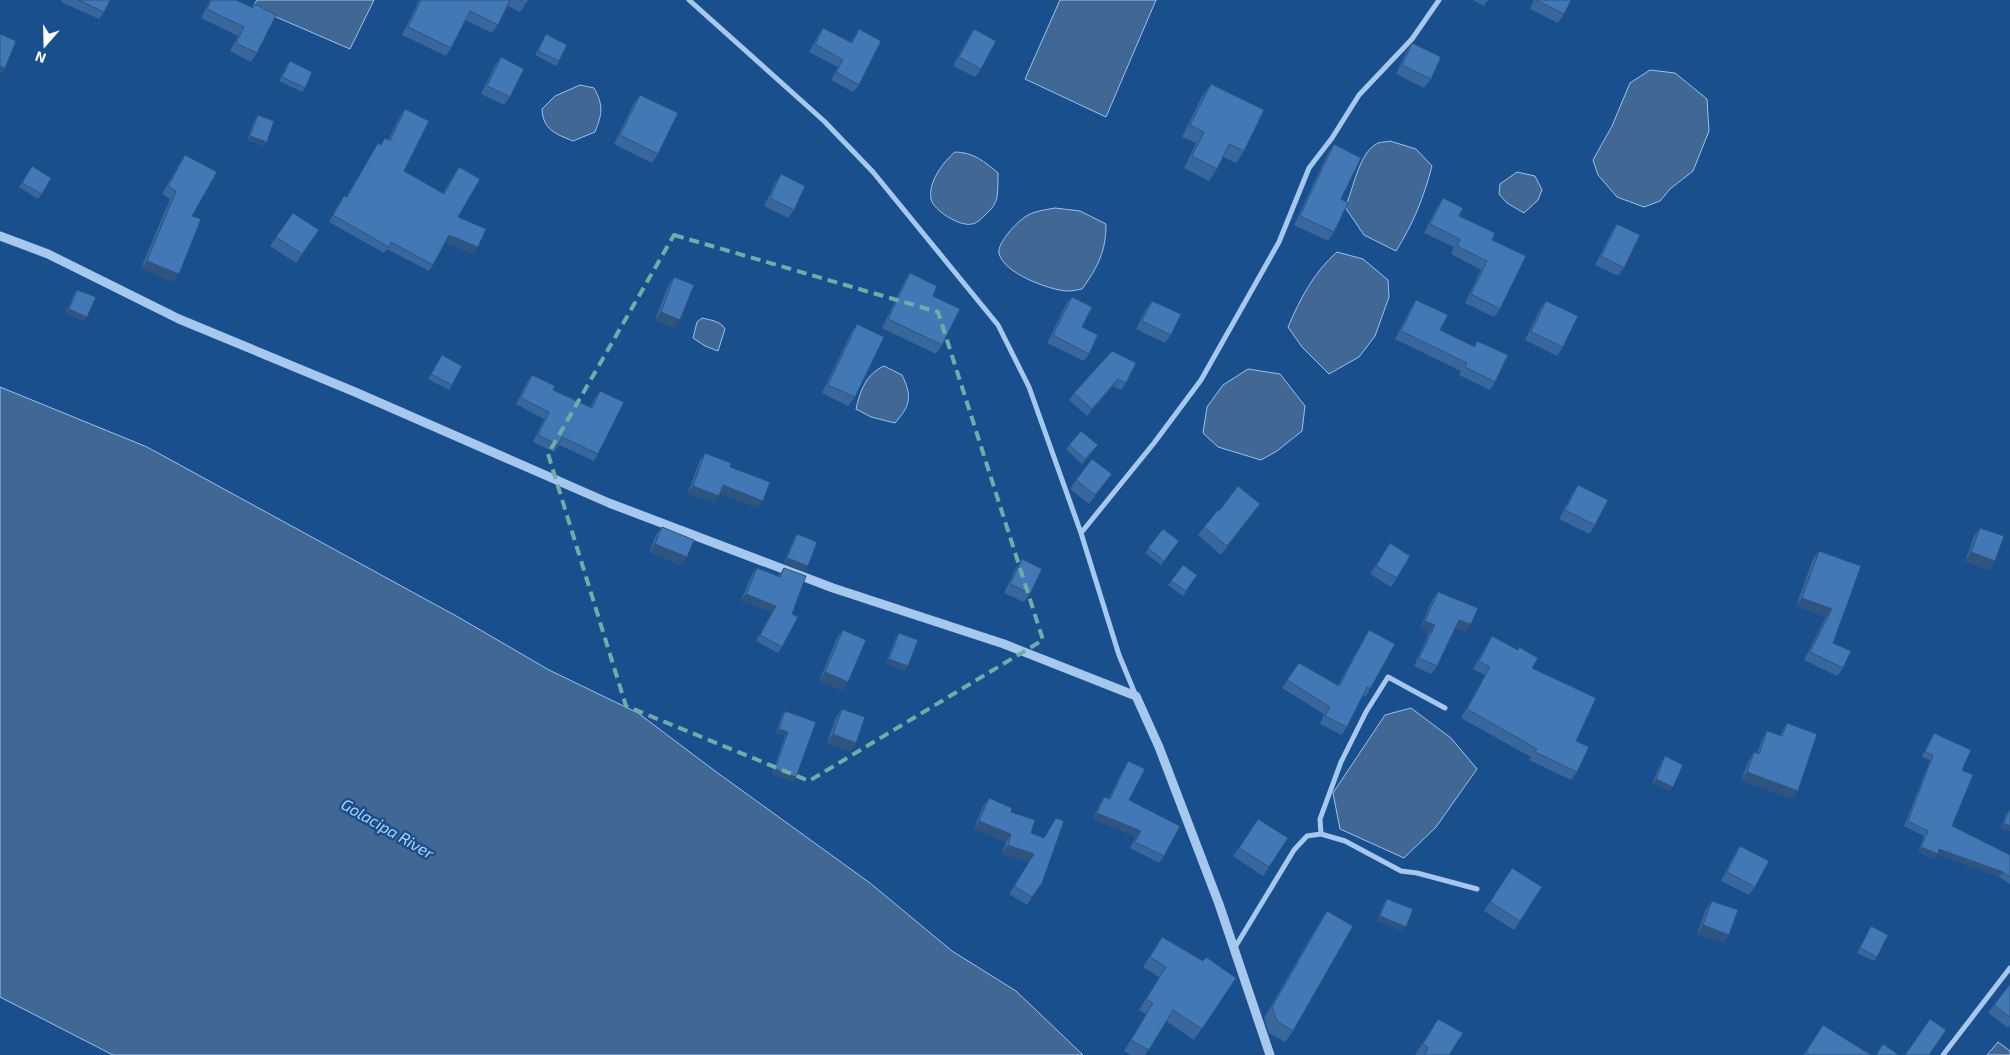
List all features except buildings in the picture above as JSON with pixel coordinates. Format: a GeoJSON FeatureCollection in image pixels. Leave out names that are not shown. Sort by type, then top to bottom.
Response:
{"type":"FeatureCollection","features":[{"type":"Feature","properties":{"kind":"street"},"geometry":{"type":"LineString","coordinates":[[689,0],[830,127],[873,172],[998,325],[1029,388],[1081,533],[1118,655],[1159,747],[1181,804],[1270,1055]]}},
{"type":"Feature","properties":{"kind":"street"},"geometry":{"type":"LineString","coordinates":[[1081,533],[1154,443],[1200,380],[1279,242],[1309,168],[1332,138],[1359,95],[1412,39],[1439,0]]}},
{"type":"Feature","properties":{"kind":"street"},"geometry":{"type":"LineString","coordinates":[[0,236],[48,254],[180,319],[355,392],[609,502],[833,588],[1004,644],[1136,696]]}},
{"type":"Feature","properties":{"kind":"street"},"geometry":{"type":"LineString","coordinates":[[1321,834],[1320,819],[1341,762],[1366,712],[1388,678],[1445,708]]}},
{"type":"Feature","properties":{"kind":"street"},"geometry":{"type":"LineString","coordinates":[[1233,949],[1294,850],[1307,836],[1321,834],[1345,842],[1401,871],[1477,889]]}},
{"type":"Feature","properties":{"kind":"street"},"geometry":{"type":"LineString","coordinates":[[1943,1055],[2010,968]]}},
{"type":"Feature","properties":{"kind":"highlighted area"},"geometry":{"type":"Polygon","coordinates":[[[674,235],[938,312],[1043,640],[809,781],[626,706],[548,454],[674,235]]]}},
{"type":"Feature","properties":{"kind":"water"},"geometry":{"type":"Polygon","coordinates":[[[257,0],[374,0],[350,49],[253,7],[257,0]]]}},
{"type":"Feature","properties":{"kind":"water"},"geometry":{"type":"Polygon","coordinates":[[[1060,0],[1156,0],[1106,117],[1025,79],[1060,0]]]}},
{"type":"Feature","properties":{"kind":"water"},"geometry":{"type":"Polygon","coordinates":[[[1650,70],[1675,73],[1707,99],[1709,131],[1693,171],[1670,189],[1660,201],[1644,207],[1617,197],[1598,175],[1593,160],[1612,126],[1630,83],[1650,70]]]}},
{"type":"Feature","properties":{"kind":"water"},"geometry":{"type":"Polygon","coordinates":[[[580,85],[594,88],[601,105],[601,110],[595,132],[573,141],[548,127],[542,109],[555,96],[580,85]]]}},
{"type":"Feature","properties":{"kind":"water"},"geometry":{"type":"Polygon","coordinates":[[[1390,141],[1416,149],[1432,166],[1417,210],[1408,231],[1396,251],[1364,235],[1345,207],[1357,172],[1366,155],[1378,143],[1390,141]]]}},
{"type":"Feature","properties":{"kind":"water"},"geometry":{"type":"Polygon","coordinates":[[[955,152],[973,156],[998,173],[995,204],[976,223],[961,223],[948,217],[937,208],[931,199],[932,186],[937,173],[955,152]]]}},
{"type":"Feature","properties":{"kind":"water"},"geometry":{"type":"Polygon","coordinates":[[[1517,172],[1535,176],[1542,190],[1538,200],[1524,213],[1507,203],[1499,194],[1500,184],[1517,172]]]}},
{"type":"Feature","properties":{"kind":"water"},"geometry":{"type":"Polygon","coordinates":[[[1055,208],[1080,211],[1106,224],[1103,251],[1082,289],[1059,290],[1039,284],[1018,274],[1002,260],[999,253],[1004,239],[1028,215],[1055,208]]]}},
{"type":"Feature","properties":{"kind":"water"},"geometry":{"type":"Polygon","coordinates":[[[1337,252],[1363,259],[1388,280],[1389,297],[1375,336],[1359,357],[1329,374],[1302,347],[1288,327],[1308,286],[1321,268],[1337,252]]]}},
{"type":"Feature","properties":{"kind":"water"},"geometry":{"type":"Polygon","coordinates":[[[702,318],[712,320],[725,329],[718,351],[705,346],[693,338],[697,322],[702,318]]]}},
{"type":"Feature","properties":{"kind":"water"},"geometry":{"type":"Polygon","coordinates":[[[884,366],[902,375],[907,389],[907,405],[895,423],[871,417],[856,409],[868,378],[884,366]]]}},
{"type":"Feature","properties":{"kind":"water"},"geometry":{"type":"Polygon","coordinates":[[[1248,369],[1280,374],[1305,406],[1302,431],[1277,451],[1261,460],[1218,447],[1203,433],[1207,407],[1223,385],[1248,369]]]}},
{"type":"Feature","properties":{"kind":"water","name":"Golacipa River"},"geometry":{"type":"Polygon","coordinates":[[[0,387],[147,447],[458,617],[549,670],[638,713],[870,883],[952,951],[1016,991],[1083,1055],[113,1055],[0,997],[0,387]]]}},
{"type":"Feature","properties":{"kind":"water"},"geometry":{"type":"Polygon","coordinates":[[[1411,708],[1451,738],[1477,769],[1436,827],[1404,858],[1340,829],[1333,793],[1385,715],[1411,708]]]}},
{"type":"Feature","properties":{"kind":"water"},"geometry":{"type":"Polygon","coordinates":[[[1998,1042],[2010,1051],[2010,1055],[1987,1055],[1998,1042]]]}}]}
